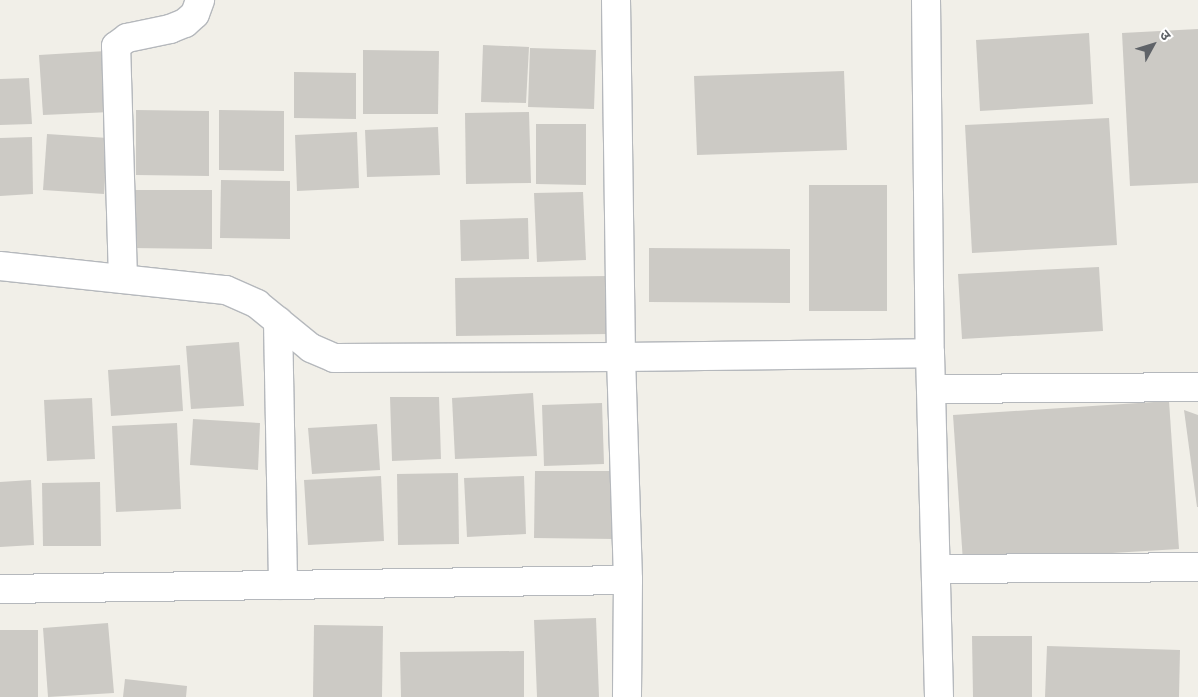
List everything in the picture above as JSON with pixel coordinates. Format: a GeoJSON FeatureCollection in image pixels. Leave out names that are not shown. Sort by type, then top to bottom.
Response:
{"type":"FeatureCollection","features":[{"type":"Feature","properties":{"kind":"street"},"geometry":{"type":"LineString","coordinates":[[122,279],[116,46],[127,38],[170,29],[185,23],[195,14],[200,0]]}},
{"type":"Feature","properties":{"kind":"street"},"geometry":{"type":"LineString","coordinates":[[616,0],[621,357],[628,580],[627,697]]}},
{"type":"Feature","properties":{"kind":"street"},"geometry":{"type":"LineString","coordinates":[[926,0],[930,353],[939,697]]}},
{"type":"Feature","properties":{"kind":"street"},"geometry":{"type":"LineString","coordinates":[[0,266],[226,290],[256,304],[311,348],[334,358],[930,353]]}},
{"type":"Feature","properties":{"kind":"street"},"geometry":{"type":"LineString","coordinates":[[278,321],[283,585]]}},
{"type":"Feature","properties":{"kind":"street"},"geometry":{"type":"LineString","coordinates":[[931,389],[1198,387]]}},
{"type":"Feature","properties":{"kind":"street"},"geometry":{"type":"LineString","coordinates":[[936,568],[1198,567]]}},
{"type":"Feature","properties":{"kind":"street"},"geometry":{"type":"LineString","coordinates":[[0,589],[628,580]]}},
{"type":"Feature","properties":{"kind":"building"},"geometry":{"type":"Polygon","coordinates":[[[1198,29],[1198,183],[1130,186],[1122,33],[1198,29]]]}},
{"type":"Feature","properties":{"kind":"building"},"geometry":{"type":"Polygon","coordinates":[[[1089,33],[1093,104],[980,111],[976,40],[1089,33]]]}},
{"type":"Feature","properties":{"kind":"building"},"geometry":{"type":"Polygon","coordinates":[[[483,45],[529,47],[526,103],[481,102],[483,45]]]}},
{"type":"Feature","properties":{"kind":"building"},"geometry":{"type":"Polygon","coordinates":[[[530,48],[596,50],[594,109],[528,107],[530,48]]]}},
{"type":"Feature","properties":{"kind":"building"},"geometry":{"type":"Polygon","coordinates":[[[363,50],[439,51],[438,114],[363,114],[363,50]]]}},
{"type":"Feature","properties":{"kind":"building"},"geometry":{"type":"Polygon","coordinates":[[[106,51],[111,112],[43,115],[39,55],[106,51]]]}},
{"type":"Feature","properties":{"kind":"building"},"geometry":{"type":"Polygon","coordinates":[[[844,71],[847,150],[697,155],[694,76],[844,71]]]}},
{"type":"Feature","properties":{"kind":"building"},"geometry":{"type":"Polygon","coordinates":[[[294,72],[356,73],[356,119],[294,118],[294,72]]]}},
{"type":"Feature","properties":{"kind":"building"},"geometry":{"type":"Polygon","coordinates":[[[29,78],[32,124],[0,125],[0,79],[29,78]]]}},
{"type":"Feature","properties":{"kind":"building"},"geometry":{"type":"Polygon","coordinates":[[[136,110],[209,111],[209,176],[136,175],[136,110]]]}},
{"type":"Feature","properties":{"kind":"building"},"geometry":{"type":"Polygon","coordinates":[[[219,110],[284,111],[284,171],[219,170],[219,110]]]}},
{"type":"Feature","properties":{"kind":"building"},"geometry":{"type":"Polygon","coordinates":[[[529,112],[531,183],[466,184],[465,113],[529,112]]]}},
{"type":"Feature","properties":{"kind":"building"},"geometry":{"type":"Polygon","coordinates":[[[1109,118],[1117,245],[972,253],[965,125],[1109,118]]]}},
{"type":"Feature","properties":{"kind":"building"},"geometry":{"type":"Polygon","coordinates":[[[536,124],[586,124],[586,185],[536,184],[536,124]]]}},
{"type":"Feature","properties":{"kind":"building"},"geometry":{"type":"Polygon","coordinates":[[[438,127],[440,175],[367,177],[365,130],[438,127]]]}},
{"type":"Feature","properties":{"kind":"building"},"geometry":{"type":"Polygon","coordinates":[[[357,132],[359,188],[297,191],[295,135],[357,132]]]}},
{"type":"Feature","properties":{"kind":"building"},"geometry":{"type":"Polygon","coordinates":[[[47,134],[108,138],[104,194],[43,190],[47,134]]]}},
{"type":"Feature","properties":{"kind":"building"},"geometry":{"type":"Polygon","coordinates":[[[32,137],[33,194],[0,196],[0,138],[32,137]]]}},
{"type":"Feature","properties":{"kind":"building"},"geometry":{"type":"Polygon","coordinates":[[[221,180],[290,181],[290,239],[220,238],[221,180]]]}},
{"type":"Feature","properties":{"kind":"building"},"geometry":{"type":"Polygon","coordinates":[[[809,185],[887,185],[887,311],[809,311],[809,185]]]}},
{"type":"Feature","properties":{"kind":"building"},"geometry":{"type":"Polygon","coordinates":[[[130,190],[212,190],[212,249],[130,248],[130,190]]]}},
{"type":"Feature","properties":{"kind":"building"},"geometry":{"type":"Polygon","coordinates":[[[583,192],[586,260],[537,262],[534,193],[583,192]]]}},
{"type":"Feature","properties":{"kind":"building"},"geometry":{"type":"Polygon","coordinates":[[[528,218],[529,259],[461,261],[460,220],[528,218]]]}},
{"type":"Feature","properties":{"kind":"building"},"geometry":{"type":"Polygon","coordinates":[[[649,248],[790,249],[790,303],[649,302],[649,248]]]}},
{"type":"Feature","properties":{"kind":"building"},"geometry":{"type":"Polygon","coordinates":[[[1099,267],[1103,331],[962,339],[958,274],[1099,267]]]}},
{"type":"Feature","properties":{"kind":"building"},"geometry":{"type":"Polygon","coordinates":[[[608,276],[609,334],[456,336],[455,278],[608,276]]]}},
{"type":"Feature","properties":{"kind":"building"},"geometry":{"type":"Polygon","coordinates":[[[239,342],[244,406],[191,409],[186,346],[239,342]]]}},
{"type":"Feature","properties":{"kind":"building"},"geometry":{"type":"Polygon","coordinates":[[[180,365],[183,411],[111,416],[108,370],[180,365]]]}},
{"type":"Feature","properties":{"kind":"building"},"geometry":{"type":"Polygon","coordinates":[[[533,393],[537,456],[455,459],[452,398],[533,393]]]}},
{"type":"Feature","properties":{"kind":"building"},"geometry":{"type":"Polygon","coordinates":[[[390,397],[439,397],[441,459],[392,461],[390,397]]]}},
{"type":"Feature","properties":{"kind":"building"},"geometry":{"type":"Polygon","coordinates":[[[92,398],[95,459],[47,461],[44,400],[92,398]]]}},
{"type":"Feature","properties":{"kind":"building"},"geometry":{"type":"Polygon","coordinates":[[[1169,401],[1179,549],[963,562],[953,415],[1169,401]]]}},
{"type":"Feature","properties":{"kind":"building"},"geometry":{"type":"Polygon","coordinates":[[[602,403],[604,464],[544,466],[542,405],[602,403]]]}},
{"type":"Feature","properties":{"kind":"building"},"geometry":{"type":"Polygon","coordinates":[[[1184,410],[1198,415],[1198,507],[1197,507],[1184,410]]]}},
{"type":"Feature","properties":{"kind":"building"},"geometry":{"type":"Polygon","coordinates":[[[193,419],[260,423],[258,470],[190,465],[193,419]]]}},
{"type":"Feature","properties":{"kind":"building"},"geometry":{"type":"Polygon","coordinates":[[[177,423],[181,509],[116,512],[112,426],[177,423]]]}},
{"type":"Feature","properties":{"kind":"building"},"geometry":{"type":"Polygon","coordinates":[[[377,424],[380,470],[312,474],[308,428],[377,424]]]}},
{"type":"Feature","properties":{"kind":"building"},"geometry":{"type":"Polygon","coordinates":[[[535,471],[615,471],[615,539],[534,538],[535,471]]]}},
{"type":"Feature","properties":{"kind":"building"},"geometry":{"type":"Polygon","coordinates":[[[458,473],[459,544],[398,545],[397,474],[458,473]]]}},
{"type":"Feature","properties":{"kind":"building"},"geometry":{"type":"Polygon","coordinates":[[[381,476],[384,541],[308,545],[304,480],[381,476]]]}},
{"type":"Feature","properties":{"kind":"building"},"geometry":{"type":"Polygon","coordinates":[[[524,476],[526,534],[467,537],[464,478],[524,476]]]}},
{"type":"Feature","properties":{"kind":"building"},"geometry":{"type":"Polygon","coordinates":[[[31,480],[34,545],[0,547],[0,482],[31,480]]]}},
{"type":"Feature","properties":{"kind":"building"},"geometry":{"type":"Polygon","coordinates":[[[100,482],[101,546],[43,546],[42,483],[100,482]]]}},
{"type":"Feature","properties":{"kind":"building"},"geometry":{"type":"Polygon","coordinates":[[[596,618],[599,697],[537,697],[534,620],[596,618]]]}},
{"type":"Feature","properties":{"kind":"building"},"geometry":{"type":"Polygon","coordinates":[[[108,623],[114,693],[48,697],[43,628],[108,623]]]}},
{"type":"Feature","properties":{"kind":"building"},"geometry":{"type":"Polygon","coordinates":[[[314,625],[383,626],[382,697],[313,697],[314,625]]]}},
{"type":"Feature","properties":{"kind":"building"},"geometry":{"type":"Polygon","coordinates":[[[0,630],[38,630],[38,697],[0,697],[0,630]]]}},
{"type":"Feature","properties":{"kind":"building"},"geometry":{"type":"Polygon","coordinates":[[[972,636],[1032,636],[1032,697],[973,697],[972,636]]]}},
{"type":"Feature","properties":{"kind":"building"},"geometry":{"type":"Polygon","coordinates":[[[1047,646],[1180,650],[1179,697],[1045,697],[1047,646]]]}},
{"type":"Feature","properties":{"kind":"building"},"geometry":{"type":"Polygon","coordinates":[[[524,651],[524,697],[401,697],[400,652],[524,651]]]}},
{"type":"Feature","properties":{"kind":"building"},"geometry":{"type":"Polygon","coordinates":[[[125,679],[187,686],[186,697],[123,697],[125,679]]]}}]}
